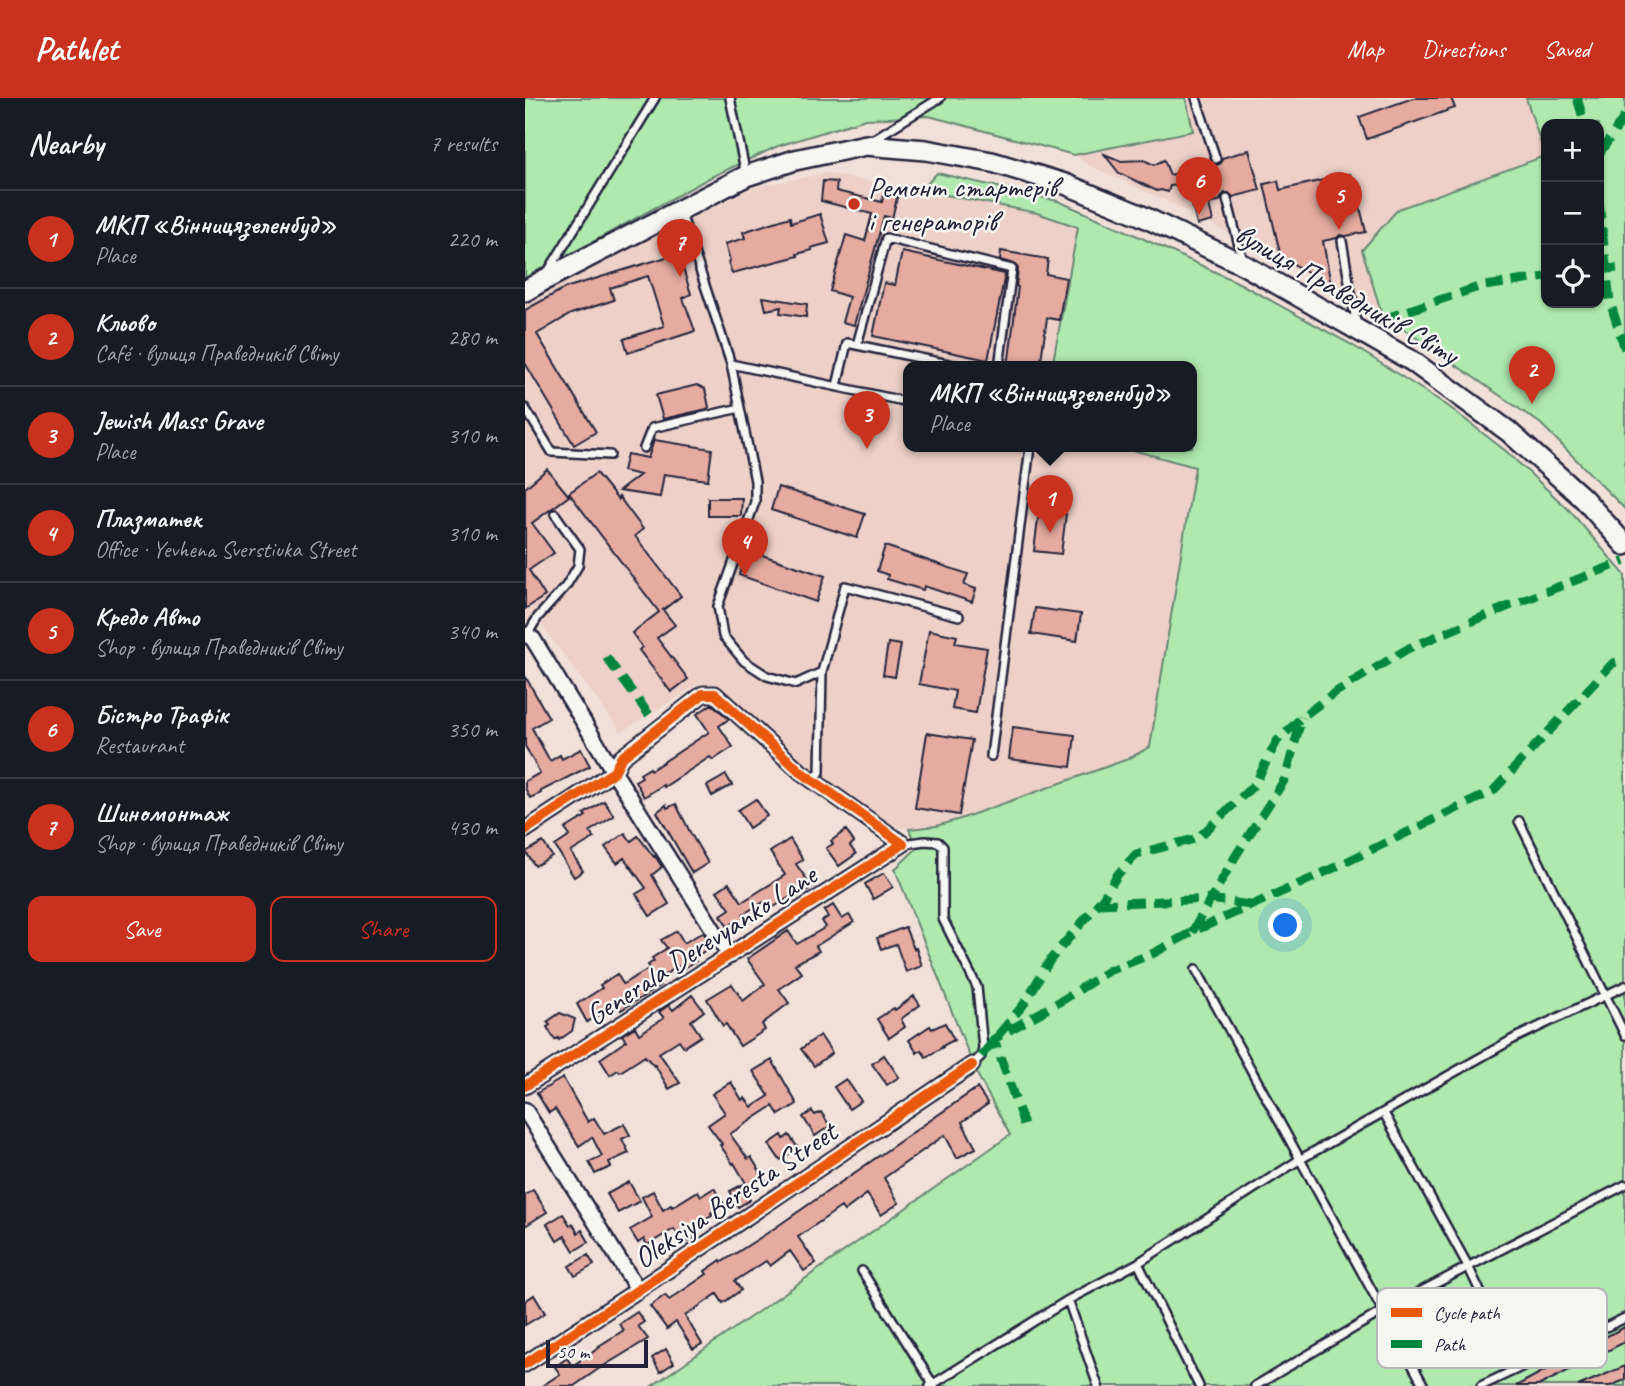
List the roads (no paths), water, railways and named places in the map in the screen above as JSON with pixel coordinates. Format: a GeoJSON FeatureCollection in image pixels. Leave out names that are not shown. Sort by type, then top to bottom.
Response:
{"type":"FeatureCollection","features":[{"type":"Feature","properties":{"kind":"main road","name":"вулиця Праведників Світу"},"geometry":{"type":"LineString","coordinates":[[525,291],[746,176],[795,160],[866,145],[926,150],[992,162],[1065,184],[1140,215],[1244,265],[1412,361],[1508,431],[1583,498],[1625,545]]}},
{"type":"Feature","properties":{"kind":"street"},"geometry":{"type":"LineString","coordinates":[[526,635],[533,639],[730,956]]}},
{"type":"Feature","properties":{"kind":"street"},"geometry":{"type":"LineString","coordinates":[[525,830],[614,772],[621,758],[703,694],[715,694],[801,772],[903,844]]}},
{"type":"Feature","properties":{"kind":"street","name":"Generala Derevyanko Lane"},"geometry":{"type":"LineString","coordinates":[[525,1086],[903,844]]}},
{"type":"Feature","properties":{"kind":"street","name":"Oleksiya Beresta Street"},"geometry":{"type":"LineString","coordinates":[[525,1364],[972,1065]]}},
{"type":"Feature","properties":{"kind":"street"},"geometry":{"type":"LineString","coordinates":[[525,1110],[638,1290]]}},
{"type":"Feature","properties":{"kind":"lane"},"geometry":{"type":"LineString","coordinates":[[544,279],[655,98]]}},
{"type":"Feature","properties":{"kind":"lane"},"geometry":{"type":"LineString","coordinates":[[730,98],[746,176]]}},
{"type":"Feature","properties":{"kind":"lane"},"geometry":{"type":"LineString","coordinates":[[866,145],[940,98]]}},
{"type":"Feature","properties":{"kind":"lane"},"geometry":{"type":"LineString","coordinates":[[1196,98],[1216,159]]}},
{"type":"Feature","properties":{"kind":"lane"},"geometry":{"type":"LineString","coordinates":[[1227,199],[1244,265]]}},
{"type":"Feature","properties":{"kind":"lane"},"geometry":{"type":"LineString","coordinates":[[680,209],[731,364],[755,481],[755,502],[717,606],[723,636],[744,661],[767,676],[796,684],[822,673]]}},
{"type":"Feature","properties":{"kind":"lane"},"geometry":{"type":"LineString","coordinates":[[857,345],[886,238],[1012,269],[1000,361]]}},
{"type":"Feature","properties":{"kind":"lane"},"geometry":{"type":"LineString","coordinates":[[1342,241],[1357,331]]}},
{"type":"Feature","properties":{"kind":"lane"},"geometry":{"type":"LineString","coordinates":[[837,386],[847,343],[934,361]]}},
{"type":"Feature","properties":{"kind":"lane"},"geometry":{"type":"LineString","coordinates":[[731,364],[903,401]]}},
{"type":"Feature","properties":{"kind":"lane"},"geometry":{"type":"LineString","coordinates":[[525,408],[552,452],[610,455]]}},
{"type":"Feature","properties":{"kind":"lane"},"geometry":{"type":"LineString","coordinates":[[644,448],[652,428],[740,408]]}},
{"type":"Feature","properties":{"kind":"lane"},"geometry":{"type":"LineString","coordinates":[[991,756],[1029,452]]}},
{"type":"Feature","properties":{"kind":"lane"},"geometry":{"type":"LineString","coordinates":[[526,635],[566,586],[578,566],[580,549],[555,514]]}},
{"type":"Feature","properties":{"kind":"lane"},"geometry":{"type":"LineString","coordinates":[[814,781],[820,772],[822,673],[845,586],[959,616]]}},
{"type":"Feature","properties":{"kind":"lane"},"geometry":{"type":"LineString","coordinates":[[1518,821],[1625,1035]]}},
{"type":"Feature","properties":{"kind":"lane"},"geometry":{"type":"LineString","coordinates":[[903,844],[925,841],[938,842],[943,847],[943,919],[977,987],[983,1048],[981,1056],[972,1065]]}},
{"type":"Feature","properties":{"kind":"lane"},"geometry":{"type":"LineString","coordinates":[[1196,969],[1377,1300]]}},
{"type":"Feature","properties":{"kind":"lane"},"geometry":{"type":"LineString","coordinates":[[862,1271],[933,1385],[1068,1300],[1137,1263],[1300,1160],[1515,1038],[1625,986]]}},
{"type":"Feature","properties":{"kind":"lane"},"geometry":{"type":"LineString","coordinates":[[1384,1113],[1479,1288]]}},
{"type":"Feature","properties":{"kind":"lane"},"geometry":{"type":"LineString","coordinates":[[1426,1288],[1625,1185]]}},
{"type":"Feature","properties":{"kind":"lane"},"geometry":{"type":"LineString","coordinates":[[1137,1263],[1199,1386]]}},
{"type":"Feature","properties":{"kind":"lane"},"geometry":{"type":"LineString","coordinates":[[1068,1300],[1098,1386]]}},
{"type":"Feature","properties":{"kind":"lane"},"geometry":{"type":"LineString","coordinates":[[1255,1386],[1377,1315]]}},
{"type":"Feature","properties":{"kind":"lane"},"geometry":{"type":"LineString","coordinates":[[1607,1326],[1625,1318]]}},
{"type":"Feature","properties":{"kind":"lane"},"geometry":{"type":"LineString","coordinates":[[1414,1368],[1424,1386]]}},
{"type":"Feature","properties":{"kind":"lane"},"geometry":{"type":"LineString","coordinates":[[1481,1386],[1517,1368]]}},
{"type":"Feature","properties":{"kind":"place","name":"Ремонт стартерів і генераторів"},"geometry":{"type":"Point","coordinates":[854,204]}},
{"type":"Feature","properties":{"kind":"place","name":"Бістро Трафік"},"geometry":{"type":"Point","coordinates":[1199,215]}},
{"type":"Feature","properties":{"kind":"place","name":"Кредо Авто"},"geometry":{"type":"Point","coordinates":[1339,230]}},
{"type":"Feature","properties":{"kind":"place","name":"Шиномонтаж"},"geometry":{"type":"Point","coordinates":[680,277]}},
{"type":"Feature","properties":{"kind":"place","name":"Кльово"},"geometry":{"type":"Point","coordinates":[1532,404]}},
{"type":"Feature","properties":{"kind":"place","name":"Jewish Mass Grave"},"geometry":{"type":"Point","coordinates":[867,449]}},
{"type":"Feature","properties":{"kind":"place","name":"МКП «Вінницязеленбуд»"},"geometry":{"type":"Point","coordinates":[1050,533]}},
{"type":"Feature","properties":{"kind":"place","name":"Плазматек"},"geometry":{"type":"Point","coordinates":[745,576]}}]}
